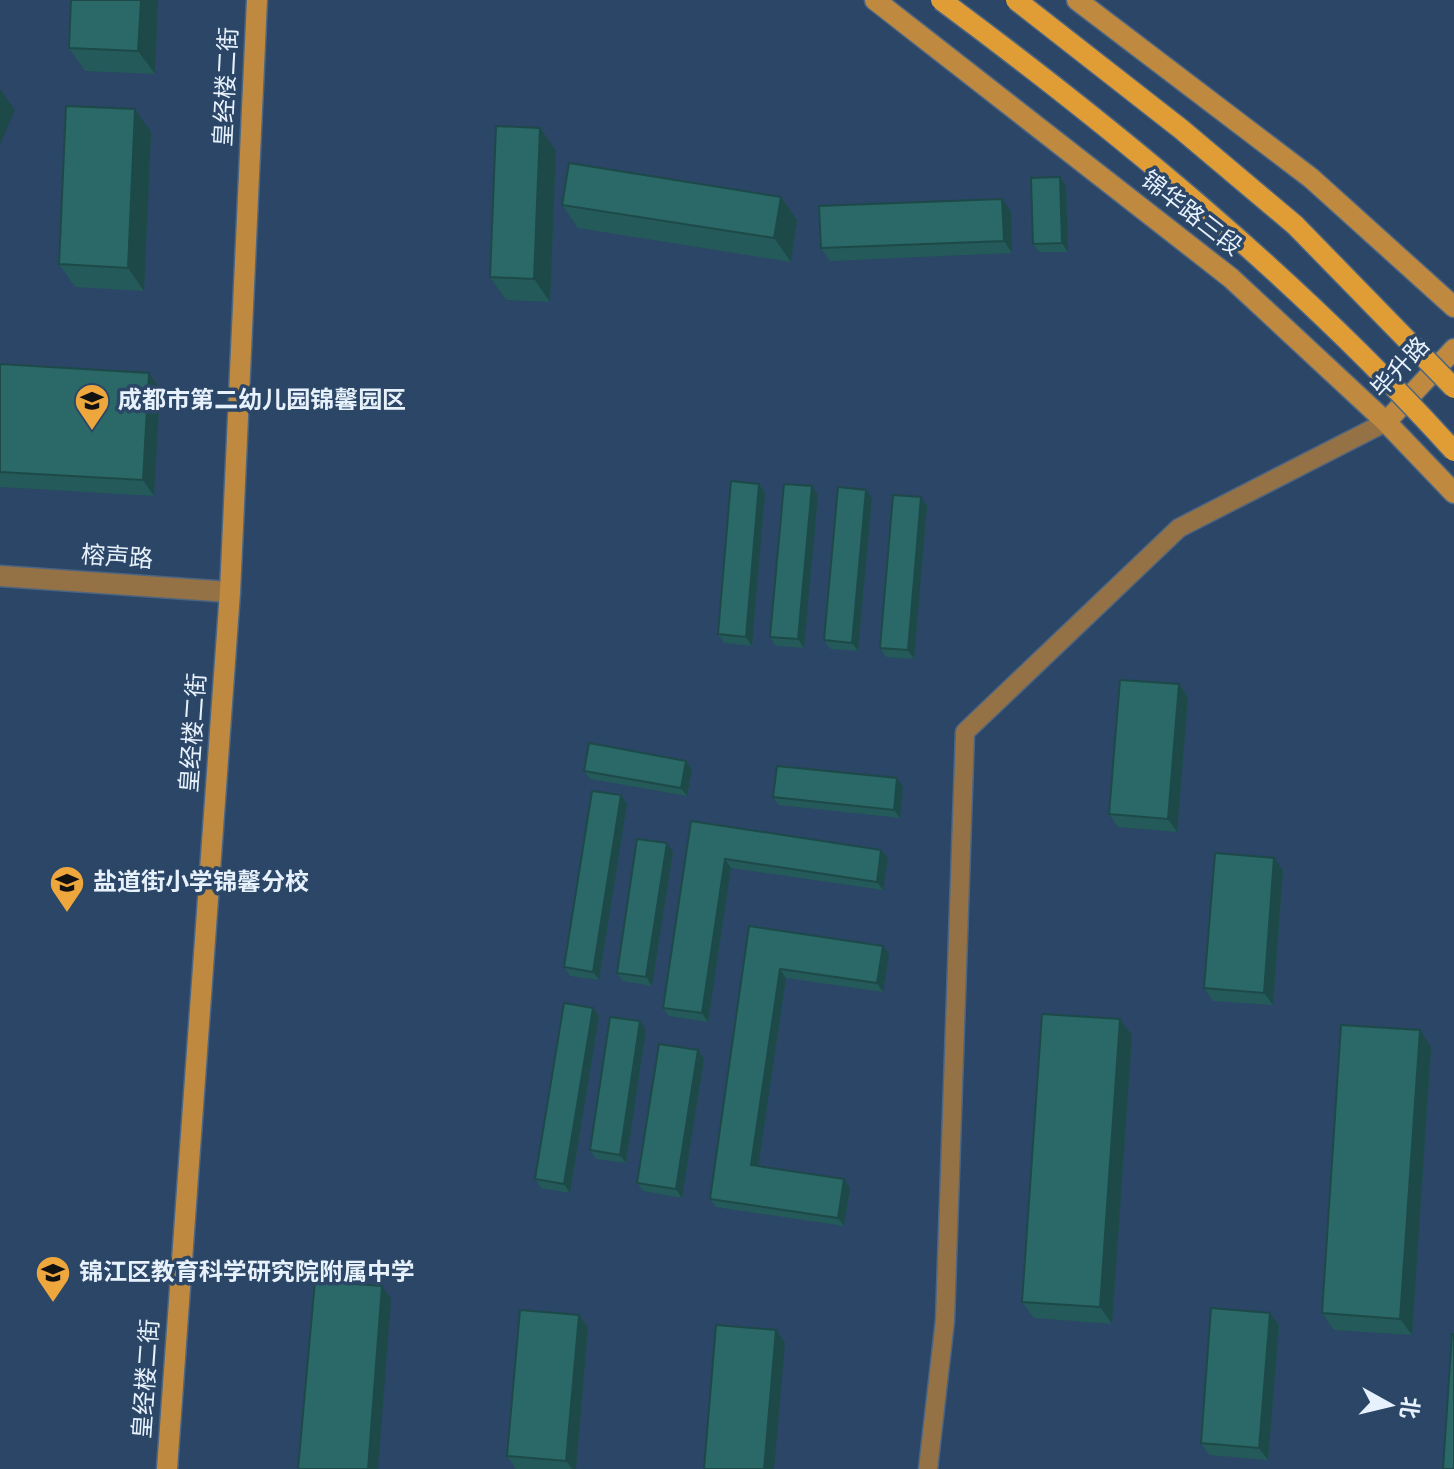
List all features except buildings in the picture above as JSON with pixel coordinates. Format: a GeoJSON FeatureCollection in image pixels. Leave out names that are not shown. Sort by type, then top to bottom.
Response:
{"type":"FeatureCollection","features":[{"type":"Feature","properties":{"kind":"main road"},"geometry":{"type":"LineString","coordinates":[[941,0],[1015,55],[1221,224],[1386,376],[1454,451]]}},
{"type":"Feature","properties":{"kind":"main road"},"geometry":{"type":"LineString","coordinates":[[1016,0],[1181,129],[1295,225],[1454,388]]}},
{"type":"Feature","properties":{"kind":"street","name":"皇经楼二街"},"geometry":{"type":"LineString","coordinates":[[167,1469],[230,592],[257,0]]}},
{"type":"Feature","properties":{"kind":"street","name":"锦华路三段"},"geometry":{"type":"LineString","coordinates":[[875,0],[1231,278],[1386,422],[1454,493]]}},
{"type":"Feature","properties":{"kind":"street"},"geometry":{"type":"LineString","coordinates":[[1077,0],[1311,178],[1454,307]]}},
{"type":"Feature","properties":{"kind":"street","name":"毕升路"},"geometry":{"type":"LineString","coordinates":[[1386,422],[1454,349]]}},
{"type":"Feature","properties":{"kind":"street","name":"榕声路"},"geometry":{"type":"LineString","coordinates":[[0,576],[230,592]]}},
{"type":"Feature","properties":{"kind":"lane"},"geometry":{"type":"LineString","coordinates":[[928,1469],[945,1320],[965,732],[1179,528],[1386,422]]}},
{"type":"Feature","properties":{"kind":"place","name":"成都市第二幼儿园锦馨园区"},"geometry":{"type":"Point","coordinates":[92,432]}},
{"type":"Feature","properties":{"kind":"place","name":"盐道街小学锦馨分校"},"geometry":{"type":"Point","coordinates":[67,914]}},
{"type":"Feature","properties":{"kind":"place","name":"锦江区教育科学研究院附属中学"},"geometry":{"type":"Point","coordinates":[53,1304]}}]}
